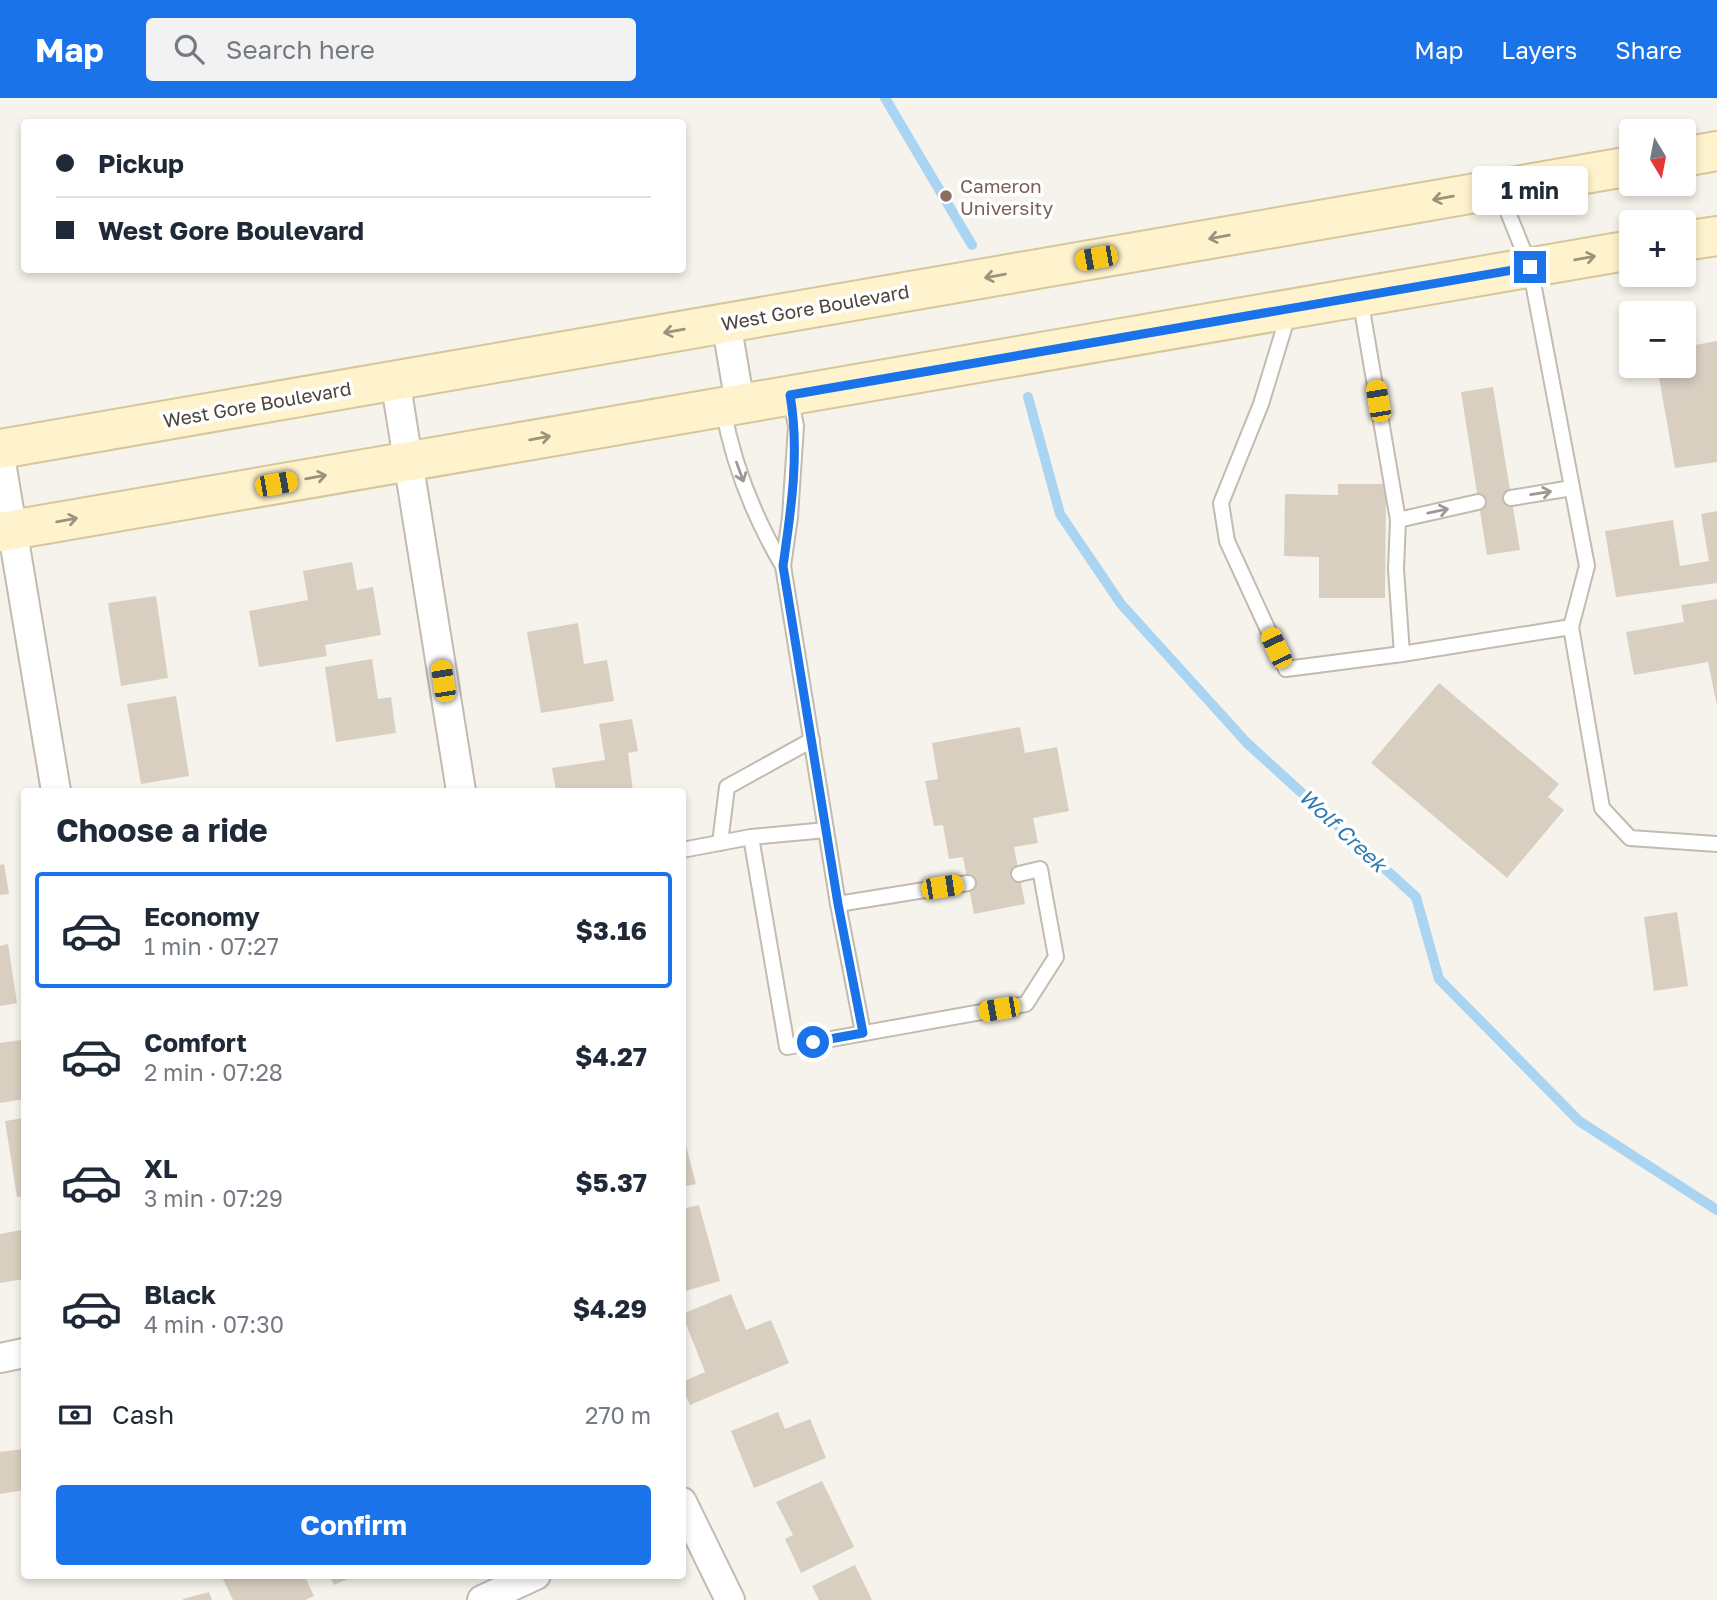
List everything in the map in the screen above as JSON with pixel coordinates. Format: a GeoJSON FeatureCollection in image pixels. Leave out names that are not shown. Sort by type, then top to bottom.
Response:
{"type":"FeatureCollection","features":[{"type":"Feature","properties":{"kind":"main road"},"geometry":{"type":"LineString","coordinates":[[1696,155],[1717,151]]}},
{"type":"Feature","properties":{"kind":"main road","name":"West Gore Boulevard"},"geometry":{"type":"LineString","coordinates":[[0,449],[1619,168]]}},
{"type":"Feature","properties":{"kind":"main road"},"geometry":{"type":"LineString","coordinates":[[1696,239],[1717,236]]}},
{"type":"Feature","properties":{"kind":"main road"},"geometry":{"type":"LineString","coordinates":[[6,531],[1619,252]]}},
{"type":"Feature","properties":{"kind":"street"},"geometry":{"type":"LineString","coordinates":[[726,322],[731,405]]}},
{"type":"Feature","properties":{"kind":"street"},"geometry":{"type":"LineString","coordinates":[[395,379],[461,788]]}},
{"type":"Feature","properties":{"kind":"street"},"geometry":{"type":"LineString","coordinates":[[0,456],[6,531],[55,788]]}},
{"type":"Feature","properties":{"kind":"street"},"geometry":{"type":"LineString","coordinates":[[0,1358],[21,1354]]}},
{"type":"Feature","properties":{"kind":"street"},"geometry":{"type":"LineString","coordinates":[[686,1510],[730,1600]]}},
{"type":"Feature","properties":{"kind":"street"},"geometry":{"type":"LineString","coordinates":[[482,1600],[527,1579]]}},
{"type":"Feature","properties":{"kind":"lane"},"geometry":{"type":"LineString","coordinates":[[1498,188],[1530,267],[1587,566],[1571,627],[1602,808],[1630,838],[1717,844]]}},
{"type":"Feature","properties":{"kind":"lane"},"geometry":{"type":"LineString","coordinates":[[1360,297],[1398,520],[1396,569],[1402,653]]}},
{"type":"Feature","properties":{"kind":"lane"},"geometry":{"type":"LineString","coordinates":[[1290,308],[1261,404],[1221,503],[1227,541],[1286,669],[1571,627]]}},
{"type":"Feature","properties":{"kind":"lane"},"geometry":{"type":"LineString","coordinates":[[790,395],[796,426],[790,517],[783,566],[838,904],[863,1033]]}},
{"type":"Feature","properties":{"kind":"lane"},"geometry":{"type":"LineString","coordinates":[[731,405],[729,442],[760,526],[783,566]]}},
{"type":"Feature","properties":{"kind":"lane"},"geometry":{"type":"LineString","coordinates":[[1511,498],[1572,488]]}},
{"type":"Feature","properties":{"kind":"lane"},"geometry":{"type":"LineString","coordinates":[[1398,520],[1478,502]]}},
{"type":"Feature","properties":{"kind":"lane"},"geometry":{"type":"LineString","coordinates":[[720,843],[727,787],[812,740]]}},
{"type":"Feature","properties":{"kind":"lane"},"geometry":{"type":"LineString","coordinates":[[686,849],[751,837],[826,830]]}},
{"type":"Feature","properties":{"kind":"lane"},"geometry":{"type":"LineString","coordinates":[[751,837],[787,1047],[1026,1004],[1056,957],[1040,869],[1019,874]]}},
{"type":"Feature","properties":{"kind":"lane"},"geometry":{"type":"LineString","coordinates":[[838,904],[968,883]]}},
{"type":"Feature","properties":{"kind":"building"},"geometry":{"type":"Polygon","coordinates":[[[1717,341],[1717,462],[1675,468],[1659,378],[1696,378],[1696,345],[1717,341]]]}},
{"type":"Feature","properties":{"kind":"building"},"geometry":{"type":"Polygon","coordinates":[[[1493,387],[1520,550],[1487,555],[1461,392],[1493,387]]]}},
{"type":"Feature","properties":{"kind":"building"},"geometry":{"type":"Polygon","coordinates":[[[1338,484],[1386,484],[1385,598],[1319,598],[1319,557],[1284,556],[1285,494],[1338,495],[1338,484]]]}},
{"type":"Feature","properties":{"kind":"building"},"geometry":{"type":"Polygon","coordinates":[[[1717,511],[1717,583],[1616,597],[1605,531],[1673,520],[1680,566],[1709,561],[1701,514],[1717,511]]]}},
{"type":"Feature","properties":{"kind":"building"},"geometry":{"type":"Polygon","coordinates":[[[352,562],[357,590],[373,587],[381,635],[325,645],[327,656],[259,667],[249,611],[308,600],[303,571],[352,562]]]}},
{"type":"Feature","properties":{"kind":"building"},"geometry":{"type":"Polygon","coordinates":[[[156,596],[168,678],[121,686],[108,603],[156,596]]]}},
{"type":"Feature","properties":{"kind":"building"},"geometry":{"type":"Polygon","coordinates":[[[1717,599],[1717,706],[1708,662],[1634,675],[1626,632],[1684,622],[1681,605],[1717,599]]]}},
{"type":"Feature","properties":{"kind":"building"},"geometry":{"type":"Polygon","coordinates":[[[578,623],[584,664],[607,660],[614,701],[541,713],[527,632],[578,623]]]}},
{"type":"Feature","properties":{"kind":"building"},"geometry":{"type":"Polygon","coordinates":[[[372,659],[378,699],[391,697],[396,733],[336,742],[325,667],[372,659]]]}},
{"type":"Feature","properties":{"kind":"building"},"geometry":{"type":"Polygon","coordinates":[[[1439,683],[1559,784],[1548,797],[1564,810],[1507,878],[1371,763],[1439,683]]]}},
{"type":"Feature","properties":{"kind":"building"},"geometry":{"type":"Polygon","coordinates":[[[176,696],[189,776],[141,784],[127,704],[176,696]]]}},
{"type":"Feature","properties":{"kind":"building"},"geometry":{"type":"Polygon","coordinates":[[[632,719],[638,751],[628,753],[633,788],[555,788],[552,768],[605,760],[599,724],[632,719]]]}},
{"type":"Feature","properties":{"kind":"building"},"geometry":{"type":"Polygon","coordinates":[[[1020,727],[1025,753],[1057,747],[1069,811],[1033,818],[1038,843],[1014,847],[1025,904],[974,914],[963,857],[949,859],[943,825],[934,826],[925,781],[938,779],[932,743],[1020,727]]]}},
{"type":"Feature","properties":{"kind":"building"},"geometry":{"type":"Polygon","coordinates":[[[4,864],[9,894],[0,895],[0,865],[4,864]]]}},
{"type":"Feature","properties":{"kind":"building"},"geometry":{"type":"Polygon","coordinates":[[[1677,912],[1688,986],[1654,991],[1644,917],[1677,912]]]}},
{"type":"Feature","properties":{"kind":"building"},"geometry":{"type":"Polygon","coordinates":[[[8,944],[17,1003],[0,1006],[0,946],[8,944]]]}},
{"type":"Feature","properties":{"kind":"building"},"geometry":{"type":"Polygon","coordinates":[[[21,1040],[21,1100],[0,1103],[0,1043],[21,1040]]]}},
{"type":"Feature","properties":{"kind":"building"},"geometry":{"type":"Polygon","coordinates":[[[21,1118],[21,1196],[17,1197],[5,1121],[21,1118]]]}},
{"type":"Feature","properties":{"kind":"building"},"geometry":{"type":"Polygon","coordinates":[[[686,1145],[696,1184],[686,1186],[686,1145]]]}},
{"type":"Feature","properties":{"kind":"building"},"geometry":{"type":"Polygon","coordinates":[[[699,1205],[720,1281],[686,1291],[686,1208],[699,1205]]]}},
{"type":"Feature","properties":{"kind":"building"},"geometry":{"type":"Polygon","coordinates":[[[21,1230],[21,1280],[0,1283],[0,1234],[21,1230]]]}},
{"type":"Feature","properties":{"kind":"building"},"geometry":{"type":"Polygon","coordinates":[[[731,1294],[746,1330],[771,1320],[789,1363],[690,1405],[686,1396],[686,1380],[705,1372],[686,1324],[686,1312],[731,1294]]]}},
{"type":"Feature","properties":{"kind":"building"},"geometry":{"type":"Polygon","coordinates":[[[778,1412],[785,1429],[810,1419],[826,1458],[754,1488],[731,1431],[778,1412]]]}},
{"type":"Feature","properties":{"kind":"building"},"geometry":{"type":"Polygon","coordinates":[[[21,1449],[21,1490],[0,1494],[0,1452],[21,1449]]]}},
{"type":"Feature","properties":{"kind":"building"},"geometry":{"type":"Polygon","coordinates":[[[822,1481],[854,1547],[801,1573],[785,1539],[793,1535],[776,1502],[822,1481]]]}},
{"type":"Feature","properties":{"kind":"building"},"geometry":{"type":"Polygon","coordinates":[[[855,1565],[872,1600],[819,1600],[812,1586],[855,1565]]]}},
{"type":"Feature","properties":{"kind":"building"},"geometry":{"type":"Polygon","coordinates":[[[223,1579],[306,1579],[314,1596],[305,1600],[233,1600],[223,1579]]]}},
{"type":"Feature","properties":{"kind":"building"},"geometry":{"type":"Polygon","coordinates":[[[331,1579],[348,1579],[334,1585],[331,1579]]]}},
{"type":"Feature","properties":{"kind":"building"},"geometry":{"type":"Polygon","coordinates":[[[209,1592],[212,1600],[183,1600],[183,1599],[209,1592]]]}},
{"type":"Feature","properties":{"kind":"waterway","name":"Wolf Creek"},"geometry":{"type":"LineString","coordinates":[[885,98],[972,245]]}},
{"type":"Feature","properties":{"kind":"waterway","name":"Wolf Creek"},"geometry":{"type":"LineString","coordinates":[[1028,397],[1060,514],[1121,604],[1247,743],[1416,897],[1439,979],[1579,1121],[1717,1210]]}},
{"type":"Feature","properties":{"kind":"place","name":"Cameron University"},"geometry":{"type":"Point","coordinates":[946,196]}},
{"type":"Feature","properties":{"kind":"route"},"geometry":{"type":"LineString","coordinates":[[813,1042],[863,1033],[838,904],[783,566],[790,517],[796,426],[790,395],[1530,267]]}}]}
